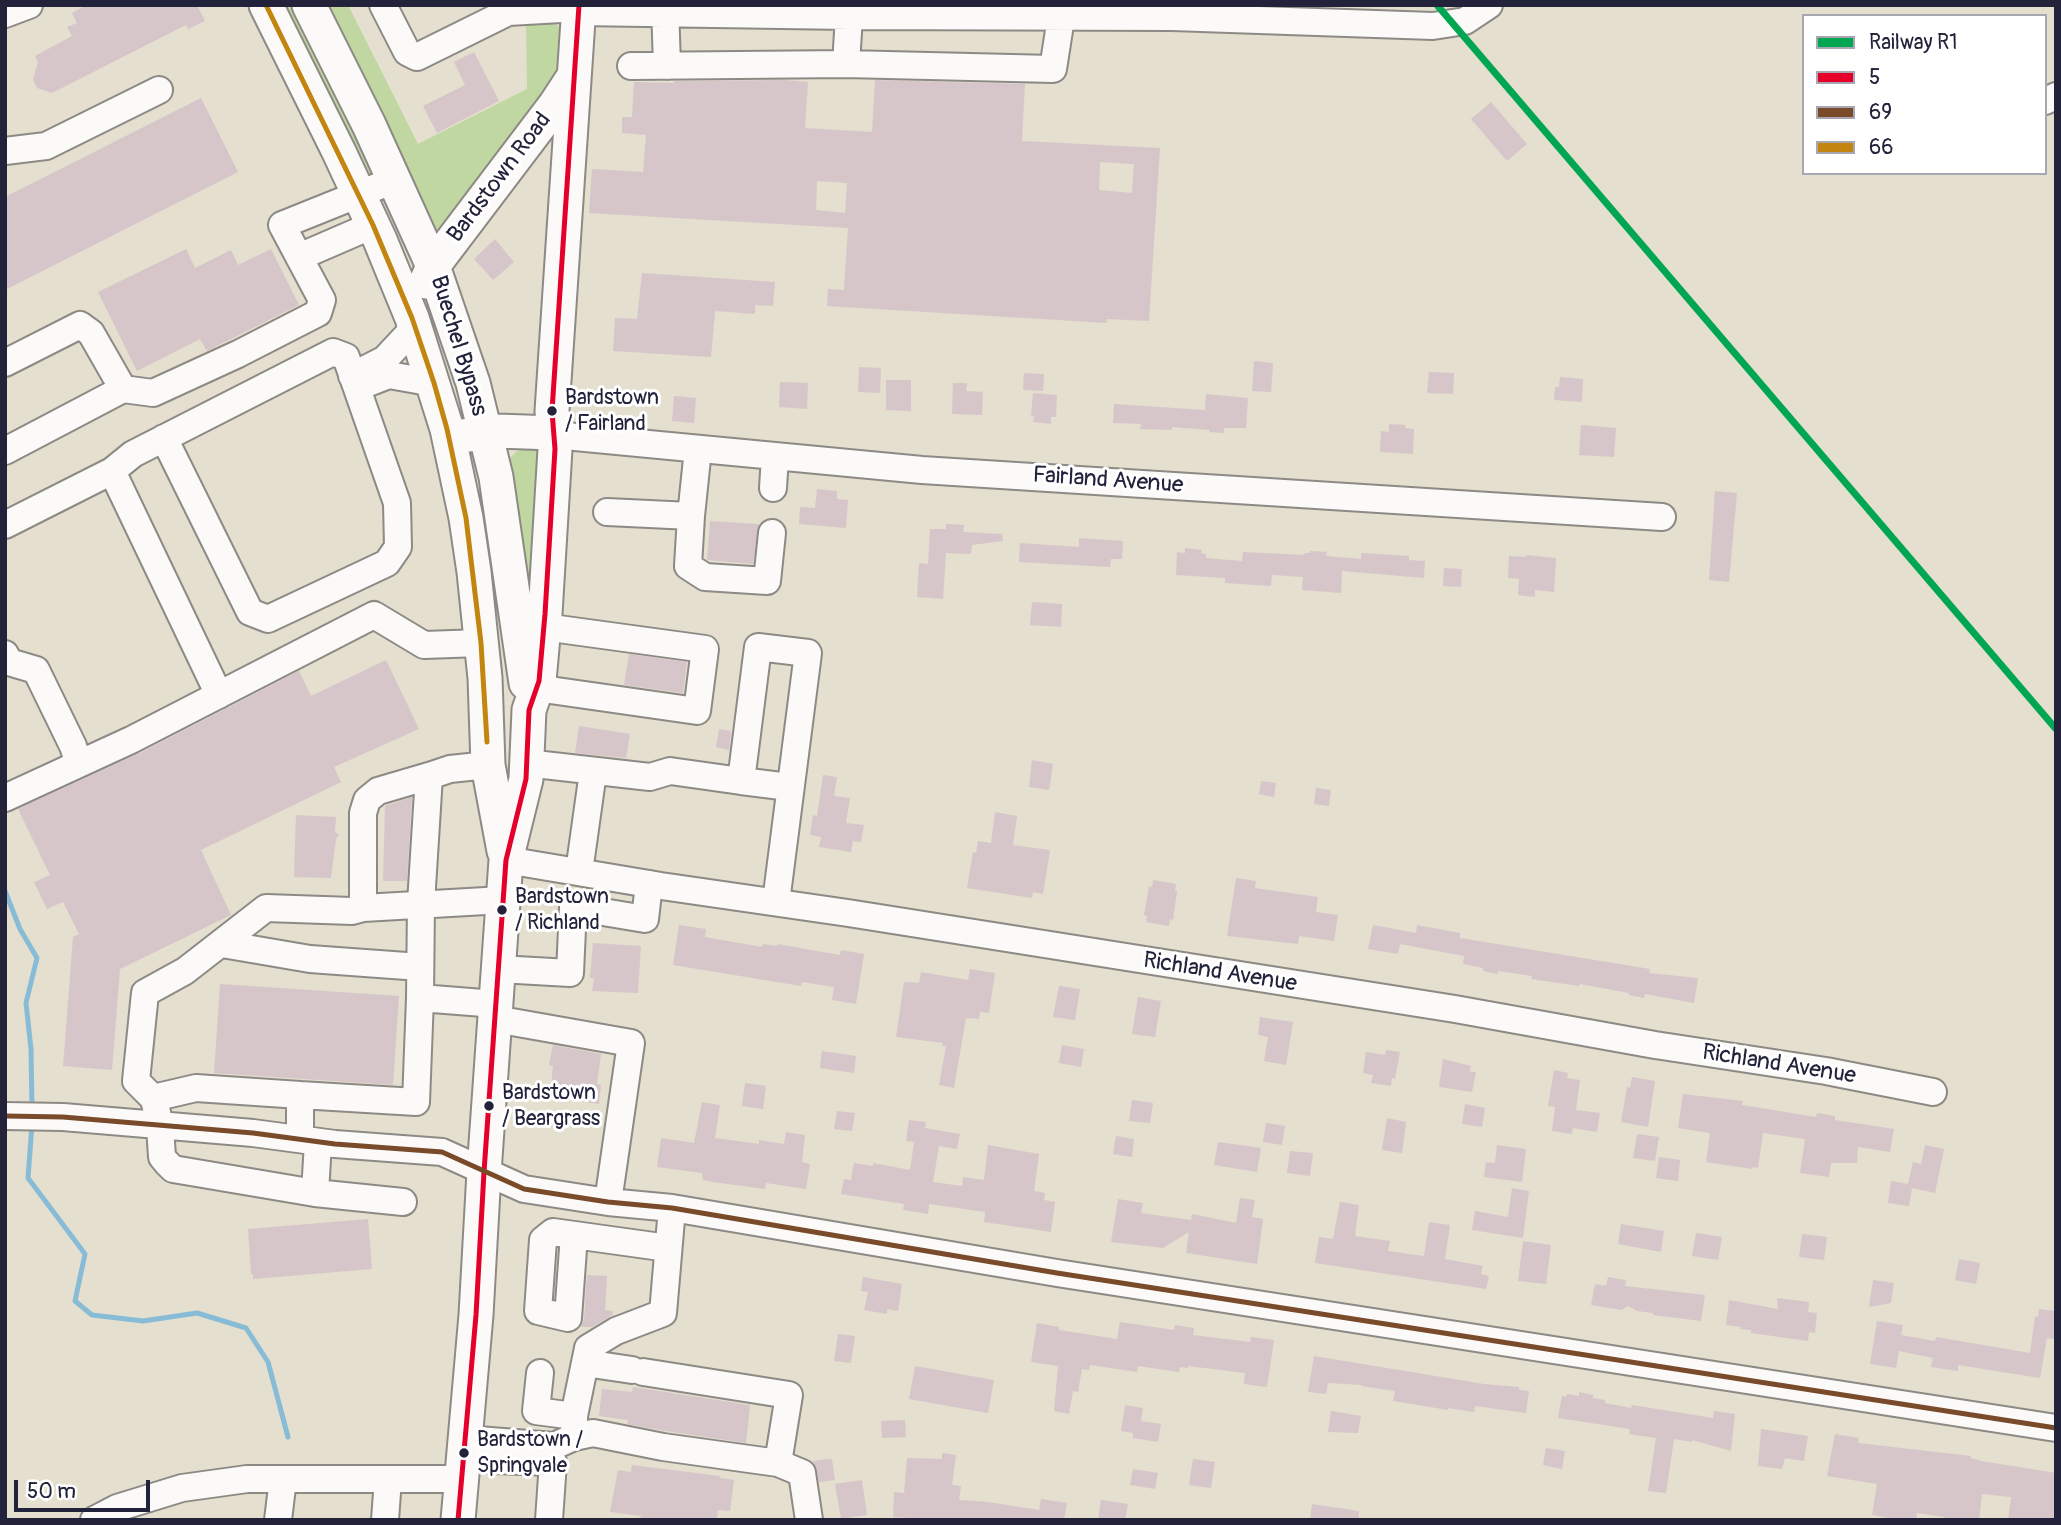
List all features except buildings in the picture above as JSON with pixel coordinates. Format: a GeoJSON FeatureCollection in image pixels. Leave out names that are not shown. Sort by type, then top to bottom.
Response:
{"type":"FeatureCollection","features":[{"type":"Feature","properties":{"kind":"main road","name":"Buechel Bypass"},"geometry":{"type":"LineString","coordinates":[[266,5],[373,225],[414,323],[449,438]]}},
{"type":"Feature","properties":{"kind":"main road","name":"Buechel Bypass"},"geometry":{"type":"LineString","coordinates":[[309,5],[433,266],[473,383],[496,477],[532,699]]}},
{"type":"Feature","properties":{"kind":"main road","name":"Bardstown Road"},"geometry":{"type":"LineString","coordinates":[[458,1520],[481,1250],[506,860],[526,779],[532,699],[544,627],[555,449],[552,411],[579,9]]}},
{"type":"Feature","properties":{"kind":"main road","name":"Bardstown Road"},"geometry":{"type":"LineString","coordinates":[[414,323],[433,266],[555,105],[573,76]]}},
{"type":"Feature","properties":{"kind":"main road"},"geometry":{"type":"LineString","coordinates":[[449,438],[498,430],[554,433]]}},
{"type":"Feature","properties":{"kind":"main road","name":"Bardstown Road"},"geometry":{"type":"LineString","coordinates":[[449,438],[466,517],[481,643],[488,765],[506,860]]}},
{"type":"Feature","properties":{"kind":"main road"},"geometry":{"type":"LineString","coordinates":[[488,765],[526,764]]}},
{"type":"Feature","properties":{"kind":"street"},"geometry":{"type":"LineString","coordinates":[[5,14],[29,5]]}},
{"type":"Feature","properties":{"kind":"street"},"geometry":{"type":"LineString","coordinates":[[383,5],[407,52],[417,57],[507,9],[1062,11],[1172,17],[1313,13],[1433,26],[1465,21],[1489,5]]}},
{"type":"Feature","properties":{"kind":"street"},"geometry":{"type":"LineString","coordinates":[[665,10],[667,66]]}},
{"type":"Feature","properties":{"kind":"street"},"geometry":{"type":"LineString","coordinates":[[631,66],[846,64],[1053,69],[1062,11]]}},
{"type":"Feature","properties":{"kind":"street"},"geometry":{"type":"LineString","coordinates":[[838,12],[846,64]]}},
{"type":"Feature","properties":{"kind":"street"},"geometry":{"type":"LineString","coordinates":[[5,151],[46,146],[159,90]]}},
{"type":"Feature","properties":{"kind":"street"},"geometry":{"type":"LineString","coordinates":[[5,451],[123,389],[153,393],[318,313],[322,300],[282,225],[394,180]]}},
{"type":"Feature","properties":{"kind":"street"},"geometry":{"type":"LineString","coordinates":[[299,257],[373,225]]}},
{"type":"Feature","properties":{"kind":"street"},"geometry":{"type":"LineString","coordinates":[[354,382],[385,359],[414,323]]}},
{"type":"Feature","properties":{"kind":"street"},"geometry":{"type":"LineString","coordinates":[[5,363],[80,326],[92,333],[123,389]]}},
{"type":"Feature","properties":{"kind":"street"},"geometry":{"type":"LineString","coordinates":[[5,525],[112,471],[133,454],[164,438],[333,352],[346,357],[397,503],[398,547],[387,564],[268,620],[250,612],[164,438]]}},
{"type":"Feature","properties":{"kind":"street"},"geometry":{"type":"LineString","coordinates":[[354,382],[389,375],[434,383]]}},
{"type":"Feature","properties":{"kind":"street","name":"Fairland Avenue"},"geometry":{"type":"LineString","coordinates":[[554,433],[922,470],[1662,517]]}},
{"type":"Feature","properties":{"kind":"street"},"geometry":{"type":"LineString","coordinates":[[698,449],[688,566],[705,577],[767,581],[772,533]]}},
{"type":"Feature","properties":{"kind":"street"},"geometry":{"type":"LineString","coordinates":[[773,488],[775,456]]}},
{"type":"Feature","properties":{"kind":"street"},"geometry":{"type":"LineString","coordinates":[[112,471],[219,695]]}},
{"type":"Feature","properties":{"kind":"street"},"geometry":{"type":"LineString","coordinates":[[607,512],[691,516]]}},
{"type":"Feature","properties":{"kind":"street"},"geometry":{"type":"LineString","coordinates":[[5,798],[219,695],[374,615],[424,645],[481,643]]}},
{"type":"Feature","properties":{"kind":"street"},"geometry":{"type":"LineString","coordinates":[[532,699],[697,711],[705,649],[544,627]]}},
{"type":"Feature","properties":{"kind":"street"},"geometry":{"type":"LineString","coordinates":[[741,781],[758,647],[808,653],[776,902]]}},
{"type":"Feature","properties":{"kind":"street"},"geometry":{"type":"LineString","coordinates":[[5,654],[9,662],[36,670],[74,746],[79,764]]}},
{"type":"Feature","properties":{"kind":"street"},"geometry":{"type":"LineString","coordinates":[[526,764],[650,777],[670,771],[789,787]]}},
{"type":"Feature","properties":{"kind":"street"},"geometry":{"type":"LineString","coordinates":[[363,908],[363,813],[367,800],[378,791],[429,775],[450,769],[488,765]]}},
{"type":"Feature","properties":{"kind":"street"},"geometry":{"type":"LineString","coordinates":[[579,872],[593,772]]}},
{"type":"Feature","properties":{"kind":"street"},"geometry":{"type":"LineString","coordinates":[[153,1098],[197,1088],[416,1102],[421,903],[429,775]]}},
{"type":"Feature","properties":{"kind":"street","name":"Richland Avenue"},"geometry":{"type":"LineString","coordinates":[[506,860],[1455,1009],[1654,1045],[1826,1072],[1933,1093]]}},
{"type":"Feature","properties":{"kind":"street"},"geometry":{"type":"LineString","coordinates":[[499,969],[570,973],[573,908],[645,919],[649,884]]}},
{"type":"Feature","properties":{"kind":"street"},"geometry":{"type":"LineString","coordinates":[[403,1202],[315,1193],[173,1169],[162,1157],[160,1126],[153,1098],[136,1081],[145,993],[185,971],[266,908],[352,911],[421,903],[503,900]]}},
{"type":"Feature","properties":{"kind":"street"},"geometry":{"type":"LineString","coordinates":[[222,944],[310,959],[420,967]]}},
{"type":"Feature","properties":{"kind":"street"},"geometry":{"type":"LineString","coordinates":[[419,999],[496,1011],[631,1043],[608,1202]]}},
{"type":"Feature","properties":{"kind":"street"},"geometry":{"type":"LineString","coordinates":[[300,1095],[315,1193]]}},
{"type":"Feature","properties":{"kind":"street"},"geometry":{"type":"LineString","coordinates":[[14,1116],[63,1117],[442,1152],[524,1189],[608,1202],[672,1208],[1056,1273],[2056,1428]]}},
{"type":"Feature","properties":{"kind":"street"},"geometry":{"type":"LineString","coordinates":[[549,1520],[564,1440],[587,1355],[616,1331],[663,1313],[672,1208]]}},
{"type":"Feature","properties":{"kind":"street"},"geometry":{"type":"LineString","coordinates":[[668,1248],[553,1232],[543,1240],[538,1311],[568,1318],[573,1336],[587,1355],[638,1371],[789,1395],[778,1463]]}},
{"type":"Feature","properties":{"kind":"street"},"geometry":{"type":"LineString","coordinates":[[540,1373],[536,1411],[564,1440]]}},
{"type":"Feature","properties":{"kind":"street"},"geometry":{"type":"LineString","coordinates":[[94,1520],[117,1508],[182,1488],[247,1479],[388,1479],[463,1459],[593,1433],[663,1447],[778,1463],[802,1474],[809,1520]]}},
{"type":"Feature","properties":{"kind":"street"},"geometry":{"type":"LineString","coordinates":[[278,1520],[283,1479]]}},
{"type":"Feature","properties":{"kind":"street"},"geometry":{"type":"LineString","coordinates":[[385,1520],[388,1479]]}},
{"type":"Feature","properties":{"kind":"green space"},"geometry":{"type":"Polygon","coordinates":[[[280,5],[294,5],[348,103],[375,178],[364,177],[280,5]]]}},
{"type":"Feature","properties":{"kind":"green space"},"geometry":{"type":"Polygon","coordinates":[[[328,5],[348,5],[418,144],[527,89],[526,24],[543,20],[561,28],[559,62],[553,86],[443,231],[431,227],[328,5]]]}},
{"type":"Feature","properties":{"kind":"green space"},"geometry":{"type":"Polygon","coordinates":[[[528,448],[540,450],[530,607],[509,459],[517,451],[528,448]]]}},
{"type":"Feature","properties":{"kind":"waterway"},"geometry":{"type":"LineString","coordinates":[[5,891],[20,929],[37,958],[26,1003],[31,1049],[32,1108]]}},
{"type":"Feature","properties":{"kind":"waterway"},"geometry":{"type":"LineString","coordinates":[[32,1124],[28,1178],[85,1254],[75,1301],[92,1315],[143,1321],[197,1313],[246,1328],[268,1362],[288,1437]]}},
{"type":"Feature","properties":{"kind":"rail line","name":"R1"},"geometry":{"type":"LineString","coordinates":[[1437,5],[2056,729]]}},
{"type":"Feature","properties":{"kind":"transit line","name":"66"},"geometry":{"type":"LineString","coordinates":[[266,5],[373,225],[412,318],[434,383],[466,518],[481,643],[487,742]]}},
{"type":"Feature","properties":{"kind":"transit line","name":"5"},"geometry":{"type":"LineString","coordinates":[[458,1520],[476,1315],[506,860],[526,779],[529,710],[539,681],[545,614],[555,449],[552,411],[579,5]]}},
{"type":"Feature","properties":{"kind":"transit line","name":"69"},"geometry":{"type":"LineString","coordinates":[[5,1116],[63,1117],[442,1152],[524,1189],[608,1202],[672,1208],[1057,1273],[2056,1428]]}},
{"type":"Feature","properties":{"kind":"place","name":"Bardstown / Fairland"},"geometry":{"type":"Point","coordinates":[552,411]}},
{"type":"Feature","properties":{"kind":"place","name":"Bardstown / Richland"},"geometry":{"type":"Point","coordinates":[502,910]}},
{"type":"Feature","properties":{"kind":"place","name":"Bardstown / Beargrass"},"geometry":{"type":"Point","coordinates":[489,1106]}},
{"type":"Feature","properties":{"kind":"place","name":"Bardstown / Springvale"},"geometry":{"type":"Point","coordinates":[464,1453]}}]}
